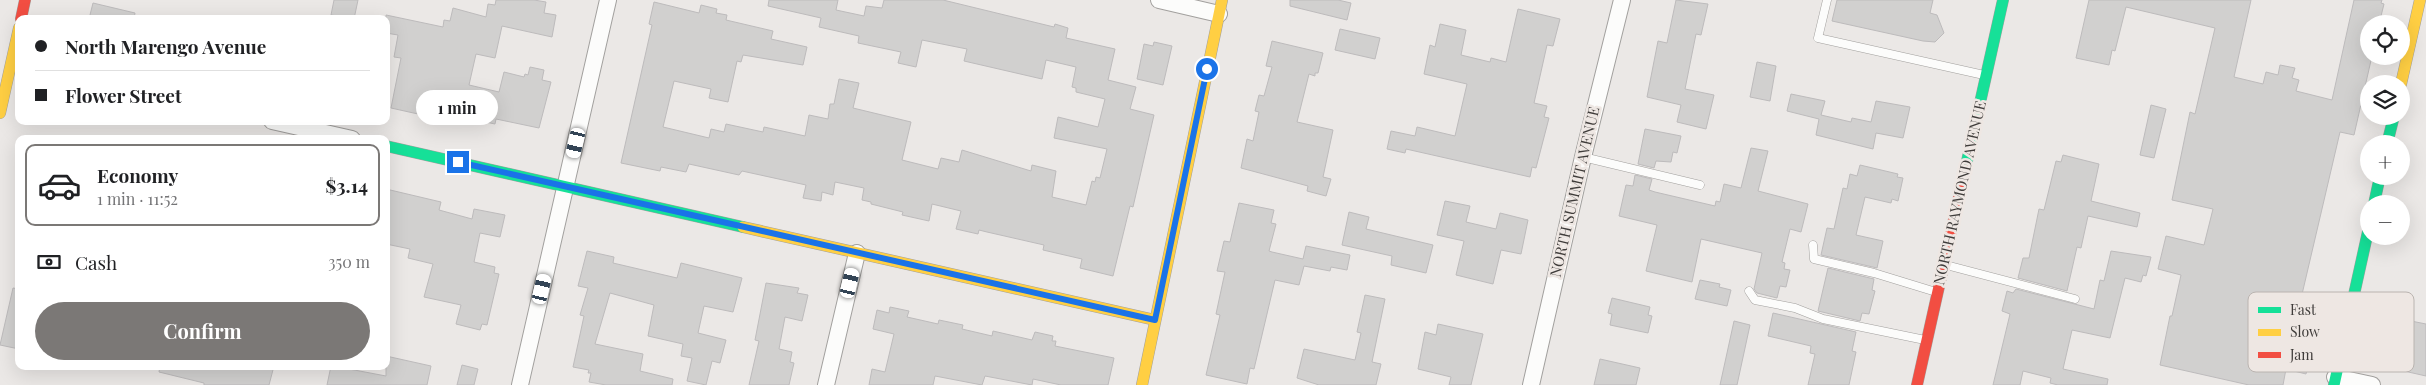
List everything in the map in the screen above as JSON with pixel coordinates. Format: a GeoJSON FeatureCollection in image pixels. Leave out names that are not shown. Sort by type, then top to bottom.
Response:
{"type":"FeatureCollection","features":[{"type":"Feature","properties":{"kind":"street"},"geometry":{"type":"LineString","coordinates":[[22,15],[25,0]]}},
{"type":"Feature","properties":{"kind":"street"},"geometry":{"type":"LineString","coordinates":[[520,385],[608,0]]}},
{"type":"Feature","properties":{"kind":"street"},"geometry":{"type":"LineString","coordinates":[[1142,385],[1220,7],[1159,0]]}},
{"type":"Feature","properties":{"kind":"street","name":"NORTH SUMMIT AVENUE"},"geometry":{"type":"LineString","coordinates":[[1532,385],[1583,157],[1622,0]]}},
{"type":"Feature","properties":{"kind":"street","name":"NORTH RAYMOND AVENUE"},"geometry":{"type":"LineString","coordinates":[[1917,385],[2002,0]]}},
{"type":"Feature","properties":{"kind":"street"},"geometry":{"type":"LineString","coordinates":[[2403,75],[2420,0]]}},
{"type":"Feature","properties":{"kind":"street"},"geometry":{"type":"LineString","coordinates":[[0,113],[15,42]]}},
{"type":"Feature","properties":{"kind":"street"},"geometry":{"type":"LineString","coordinates":[[290,125],[334,135]]}},
{"type":"Feature","properties":{"kind":"street"},"geometry":{"type":"LineString","coordinates":[[390,147],[1155,320]]}},
{"type":"Feature","properties":{"kind":"street"},"geometry":{"type":"LineString","coordinates":[[2354,292],[2365,245]]}},
{"type":"Feature","properties":{"kind":"street"},"geometry":{"type":"LineString","coordinates":[[826,385],[857,253]]}},
{"type":"Feature","properties":{"kind":"street"},"geometry":{"type":"LineString","coordinates":[[2334,381],[2372,385]]}},
{"type":"Feature","properties":{"kind":"lane"},"geometry":{"type":"LineString","coordinates":[[1827,0],[1818,38],[1986,75]]}},
{"type":"Feature","properties":{"kind":"lane"},"geometry":{"type":"LineString","coordinates":[[1583,157],[1700,185]]}},
{"type":"Feature","properties":{"kind":"lane"},"geometry":{"type":"LineString","coordinates":[[1814,245],[1814,259],[1874,273],[1938,293]]}},
{"type":"Feature","properties":{"kind":"lane"},"geometry":{"type":"LineString","coordinates":[[1944,264],[2075,299]]}},
{"type":"Feature","properties":{"kind":"lane"},"geometry":{"type":"LineString","coordinates":[[1749,291],[1755,300],[1796,308],[1823,319],[1927,340]]}},
{"type":"Feature","properties":{"kind":"building"},"geometry":{"type":"Polygon","coordinates":[[[334,0],[358,0],[355,15],[331,15],[334,0]]]}},
{"type":"Feature","properties":{"kind":"building"},"geometry":{"type":"Polygon","coordinates":[[[496,0],[534,0],[546,2],[544,13],[556,15],[552,37],[502,26],[495,58],[476,54],[469,85],[499,92],[504,72],[524,77],[525,74],[528,75],[530,67],[544,70],[542,80],[551,82],[539,128],[496,119],[495,124],[420,108],[418,114],[391,108],[401,58],[394,57],[398,35],[390,34],[390,16],[443,27],[444,20],[450,21],[453,8],[486,17],[488,4],[495,5],[496,0]]]}},
{"type":"Feature","properties":{"kind":"building"},"geometry":{"type":"Polygon","coordinates":[[[769,0],[838,0],[836,10],[864,16],[866,6],[882,8],[884,0],[943,0],[1054,27],[1055,24],[1068,28],[1066,38],[1115,49],[1108,80],[1136,87],[1130,109],[1154,115],[1133,207],[1130,206],[1113,276],[1080,268],[1082,259],[1043,250],[1044,245],[979,230],[978,234],[956,229],[961,211],[932,204],[929,221],[902,215],[903,212],[862,200],[864,188],[835,182],[833,195],[822,192],[821,201],[803,198],[806,185],[742,171],[739,175],[689,164],[686,172],[661,167],[660,171],[621,163],[652,25],[649,24],[654,2],[699,13],[701,5],[717,9],[716,13],[727,15],[726,20],[773,31],[771,39],[807,47],[803,65],[743,55],[741,62],[737,61],[728,102],[709,98],[711,89],[674,81],[663,127],[709,138],[711,129],[724,132],[726,124],[763,132],[764,127],[805,136],[809,115],[828,119],[830,104],[834,104],[839,79],[859,83],[853,108],[911,122],[902,160],[938,169],[941,158],[959,162],[962,150],[1031,171],[1032,165],[1056,171],[1052,197],[1086,205],[1092,181],[1095,182],[1096,177],[1100,178],[1107,149],[1054,138],[1058,117],[1098,127],[1105,99],[1076,92],[1076,88],[1072,87],[1076,67],[1046,60],[1042,79],[964,61],[967,49],[922,40],[916,67],[898,63],[901,52],[858,43],[859,36],[819,27],[821,18],[768,6],[769,0]]]}},
{"type":"Feature","properties":{"kind":"building"},"geometry":{"type":"Polygon","coordinates":[[[1290,0],[1338,0],[1351,3],[1347,20],[1290,6],[1290,0]]]}},
{"type":"Feature","properties":{"kind":"building"},"geometry":{"type":"Polygon","coordinates":[[[1676,0],[1708,4],[1701,35],[1696,34],[1685,89],[1714,95],[1706,129],[1677,122],[1681,105],[1647,97],[1658,41],[1667,43],[1676,0]]]}},
{"type":"Feature","properties":{"kind":"building"},"geometry":{"type":"Polygon","coordinates":[[[1837,0],[1933,0],[1930,13],[1937,15],[1944,33],[1935,42],[1923,41],[1832,21],[1837,0]]]}},
{"type":"Feature","properties":{"kind":"building"},"geometry":{"type":"Polygon","coordinates":[[[2089,0],[2251,0],[2234,77],[2263,84],[2266,72],[2278,75],[2280,65],[2295,68],[2292,78],[2299,80],[2296,91],[2332,100],[2354,0],[2382,0],[2381,3],[2384,4],[2381,15],[2360,15],[2360,65],[2370,65],[2368,75],[2360,75],[2360,109],[2354,135],[2340,132],[2303,292],[2248,292],[2248,372],[2285,372],[2283,385],[2249,385],[2160,365],[2181,275],[2158,269],[2166,236],[2204,245],[2213,209],[2172,200],[2190,112],[2195,114],[2215,28],[2126,7],[2115,51],[2112,50],[2109,65],[2076,58],[2089,0]]]}},
{"type":"Feature","properties":{"kind":"building"},"geometry":{"type":"Polygon","coordinates":[[[93,3],[135,13],[135,15],[90,15],[93,3]]]}},
{"type":"Feature","properties":{"kind":"building"},"geometry":{"type":"Polygon","coordinates":[[[1518,9],[1560,19],[1553,46],[1547,45],[1534,103],[1547,106],[1544,117],[1549,118],[1536,168],[1532,167],[1530,177],[1406,149],[1405,153],[1387,149],[1391,131],[1415,136],[1417,127],[1455,136],[1467,84],[1424,74],[1430,45],[1435,47],[1440,24],[1466,30],[1461,55],[1490,62],[1491,58],[1506,62],[1518,9]]]}},
{"type":"Feature","properties":{"kind":"building"},"geometry":{"type":"Polygon","coordinates":[[[1340,29],[1380,38],[1375,59],[1335,50],[1340,29]]]}},
{"type":"Feature","properties":{"kind":"building"},"geometry":{"type":"Polygon","coordinates":[[[1272,41],[1323,53],[1318,73],[1315,73],[1315,76],[1309,74],[1297,122],[1333,130],[1323,177],[1331,179],[1326,196],[1307,191],[1308,186],[1241,168],[1247,139],[1253,141],[1259,112],[1255,111],[1259,95],[1264,96],[1272,67],[1266,66],[1272,41]]]}},
{"type":"Feature","properties":{"kind":"building"},"geometry":{"type":"Polygon","coordinates":[[[1154,42],[1172,46],[1163,85],[1137,79],[1144,44],[1153,46],[1154,42]]]}},
{"type":"Feature","properties":{"kind":"building"},"geometry":{"type":"Polygon","coordinates":[[[1757,62],[1776,66],[1770,101],[1750,97],[1757,62]]]}},
{"type":"Feature","properties":{"kind":"building"},"geometry":{"type":"Polygon","coordinates":[[[1791,94],[1825,101],[1821,115],[1851,122],[1852,118],[1871,122],[1876,101],[1910,107],[1903,138],[1876,133],[1873,149],[1816,135],[1819,119],[1787,111],[1791,94]]]}},
{"type":"Feature","properties":{"kind":"building"},"geometry":{"type":"Polygon","coordinates":[[[2151,105],[2166,109],[2154,158],[2140,155],[2151,105]]]}},
{"type":"Feature","properties":{"kind":"building"},"geometry":{"type":"Polygon","coordinates":[[[1645,129],[1681,136],[1677,153],[1673,152],[1671,162],[1656,161],[1654,168],[1638,164],[1645,129]]]}},
{"type":"Feature","properties":{"kind":"building"},"geometry":{"type":"Polygon","coordinates":[[[1751,148],[1768,151],[1758,191],[1808,204],[1801,232],[1790,229],[1782,262],[1785,263],[1784,269],[1790,270],[1786,287],[1780,286],[1777,298],[1757,293],[1754,289],[1762,253],[1701,239],[1692,282],[1646,271],[1657,225],[1619,216],[1626,185],[1633,186],[1635,175],[1652,179],[1649,190],[1715,206],[1716,201],[1720,202],[1724,184],[1741,188],[1751,148]]]}},
{"type":"Feature","properties":{"kind":"building"},"geometry":{"type":"Polygon","coordinates":[[[2063,155],[2099,164],[2091,201],[2140,213],[2137,227],[2088,216],[2081,248],[2077,247],[2067,291],[2018,278],[2023,258],[2029,258],[2039,209],[2044,210],[2056,161],[2061,162],[2063,155]]]}},
{"type":"Feature","properties":{"kind":"building"},"geometry":{"type":"Polygon","coordinates":[[[1860,165],[1898,174],[1897,177],[1903,178],[1898,201],[1892,199],[1891,203],[1865,197],[1856,235],[1883,241],[1877,268],[1821,255],[1827,228],[1834,229],[1843,188],[1847,189],[1850,174],[1857,176],[1860,165]]]}},
{"type":"Feature","properties":{"kind":"building"},"geometry":{"type":"Polygon","coordinates":[[[390,190],[441,202],[439,210],[472,219],[474,209],[505,215],[500,237],[480,233],[474,262],[495,267],[494,273],[499,274],[487,325],[482,324],[480,330],[456,324],[461,305],[424,297],[433,264],[408,258],[410,249],[390,245],[390,190]]]}},
{"type":"Feature","properties":{"kind":"building"},"geometry":{"type":"Polygon","coordinates":[[[1445,201],[1470,206],[1466,222],[1496,229],[1500,213],[1528,220],[1521,254],[1501,250],[1493,284],[1456,275],[1464,241],[1437,235],[1445,201]]]}},
{"type":"Feature","properties":{"kind":"building"},"geometry":{"type":"Polygon","coordinates":[[[1239,203],[1274,210],[1271,223],[1276,224],[1269,251],[1303,259],[1306,246],[1350,255],[1347,270],[1331,267],[1330,271],[1304,266],[1299,285],[1275,280],[1254,369],[1250,368],[1247,384],[1206,375],[1220,315],[1216,314],[1225,272],[1217,271],[1224,241],[1230,242],[1239,203]]]}},
{"type":"Feature","properties":{"kind":"building"},"geometry":{"type":"Polygon","coordinates":[[[1349,212],[1369,217],[1366,229],[1433,245],[1426,273],[1391,265],[1392,256],[1342,245],[1349,212]]]}},
{"type":"Feature","properties":{"kind":"building"},"geometry":{"type":"Polygon","coordinates":[[[587,251],[614,257],[613,263],[677,278],[681,263],[742,278],[733,312],[704,306],[698,333],[726,340],[720,363],[712,361],[706,385],[687,381],[692,358],[681,356],[683,344],[648,336],[654,305],[610,293],[595,344],[643,354],[640,371],[673,379],[672,385],[606,385],[589,382],[591,373],[588,373],[589,370],[573,367],[584,316],[580,315],[588,288],[578,286],[587,251]]]}},
{"type":"Feature","properties":{"kind":"building"},"geometry":{"type":"Polygon","coordinates":[[[2111,251],[2151,257],[2146,276],[2143,275],[2141,282],[2125,278],[2110,338],[2072,330],[2063,369],[2108,379],[2107,385],[2058,385],[2050,383],[2051,378],[2023,371],[2020,385],[1993,385],[2010,314],[2002,311],[2007,291],[2013,293],[2016,289],[2094,309],[2100,280],[2104,281],[2111,251]]]}},
{"type":"Feature","properties":{"kind":"building"},"geometry":{"type":"Polygon","coordinates":[[[1828,268],[1874,279],[1872,290],[1875,291],[1869,314],[1862,313],[1860,321],[1818,311],[1828,268]]]}},
{"type":"Feature","properties":{"kind":"building"},"geometry":{"type":"Polygon","coordinates":[[[1700,280],[1720,284],[1719,287],[1731,290],[1727,306],[1695,299],[1700,280]]]}},
{"type":"Feature","properties":{"kind":"building"},"geometry":{"type":"Polygon","coordinates":[[[766,283],[799,288],[797,293],[808,295],[802,321],[785,317],[779,349],[792,352],[790,362],[794,363],[789,385],[749,385],[759,341],[755,340],[766,283]]]}},
{"type":"Feature","properties":{"kind":"building"},"geometry":{"type":"Polygon","coordinates":[[[13,288],[15,288],[15,348],[0,345],[13,288]]]}},
{"type":"Feature","properties":{"kind":"building"},"geometry":{"type":"Polygon","coordinates":[[[1365,295],[1385,299],[1372,362],[1381,364],[1376,385],[1319,385],[1297,378],[1304,349],[1355,360],[1361,333],[1357,332],[1365,295]]]}},
{"type":"Feature","properties":{"kind":"building"},"geometry":{"type":"Polygon","coordinates":[[[1612,298],[1650,307],[1648,315],[1652,316],[1648,333],[1610,325],[1612,314],[1608,313],[1612,298]]]}},
{"type":"Feature","properties":{"kind":"building"},"geometry":{"type":"Polygon","coordinates":[[[890,307],[909,311],[907,317],[938,324],[939,320],[963,325],[962,329],[992,336],[993,331],[1032,340],[1035,332],[1053,336],[1052,341],[1056,341],[1055,346],[1114,358],[1108,385],[1061,385],[1033,379],[1032,385],[985,376],[982,385],[935,376],[933,385],[869,385],[872,369],[885,372],[894,334],[873,329],[877,310],[889,313],[890,307]]]}},
{"type":"Feature","properties":{"kind":"building"},"geometry":{"type":"Polygon","coordinates":[[[1773,313],[1856,332],[1852,351],[1856,352],[1849,385],[1808,385],[1815,354],[1810,353],[1811,346],[1768,336],[1773,313]]]}},
{"type":"Feature","properties":{"kind":"building"},"geometry":{"type":"Polygon","coordinates":[[[1734,321],[1750,325],[1737,385],[1720,385],[1734,321]]]}},
{"type":"Feature","properties":{"kind":"building"},"geometry":{"type":"Polygon","coordinates":[[[2414,322],[2426,324],[2426,376],[2408,372],[2414,372],[2414,322]]]}},
{"type":"Feature","properties":{"kind":"building"},"geometry":{"type":"Polygon","coordinates":[[[1438,324],[1483,334],[1471,385],[1449,385],[1451,377],[1418,369],[1425,332],[1436,335],[1438,324]]]}},
{"type":"Feature","properties":{"kind":"building"},"geometry":{"type":"Polygon","coordinates":[[[390,357],[431,366],[427,385],[327,385],[330,370],[354,370],[386,376],[386,370],[390,370],[390,357]]]}},
{"type":"Feature","properties":{"kind":"building"},"geometry":{"type":"Polygon","coordinates":[[[1600,359],[1640,368],[1636,385],[1594,385],[1600,359]]]}},
{"type":"Feature","properties":{"kind":"building"},"geometry":{"type":"Polygon","coordinates":[[[462,365],[478,369],[474,385],[457,385],[462,365]]]}},
{"type":"Feature","properties":{"kind":"building"},"geometry":{"type":"Polygon","coordinates":[[[159,370],[273,370],[269,385],[204,385],[204,383],[159,372],[159,370]]]}},
{"type":"Feature","properties":{"kind":"traffic: fast"},"geometry":{"type":"LineString","coordinates":[[1965,170],[2003,0]]}},
{"type":"Feature","properties":{"kind":"traffic: fast"},"geometry":{"type":"LineString","coordinates":[[2389,135],[2392,125]]}},
{"type":"Feature","properties":{"kind":"traffic: fast"},"geometry":{"type":"LineString","coordinates":[[390,147],[743,227]]}},
{"type":"Feature","properties":{"kind":"traffic: fast"},"geometry":{"type":"LineString","coordinates":[[2376,195],[2378,185]]}},
{"type":"Feature","properties":{"kind":"traffic: fast"},"geometry":{"type":"LineString","coordinates":[[2355,292],[2365,245]]}},
{"type":"Feature","properties":{"kind":"traffic: fast"},"geometry":{"type":"LineString","coordinates":[[2334,385],[2337,372]]}},
{"type":"Feature","properties":{"kind":"traffic: slow"},"geometry":{"type":"LineString","coordinates":[[1142,385],[1222,0]]}},
{"type":"Feature","properties":{"kind":"traffic: slow"},"geometry":{"type":"LineString","coordinates":[[2403,75],[2420,0]]}},
{"type":"Feature","properties":{"kind":"traffic: slow"},"geometry":{"type":"LineString","coordinates":[[0,113],[15,46]]}},
{"type":"Feature","properties":{"kind":"traffic: slow"},"geometry":{"type":"LineString","coordinates":[[743,227],[1155,320]]}},
{"type":"Feature","properties":{"kind":"traffic: jam"},"geometry":{"type":"LineString","coordinates":[[22,15],[25,0]]}},
{"type":"Feature","properties":{"kind":"traffic: jam"},"geometry":{"type":"LineString","coordinates":[[1917,385],[1965,170]]}},
{"type":"Feature","properties":{"kind":"route"},"geometry":{"type":"LineString","coordinates":[[458,162],[1155,320],[1207,69]]}}]}
